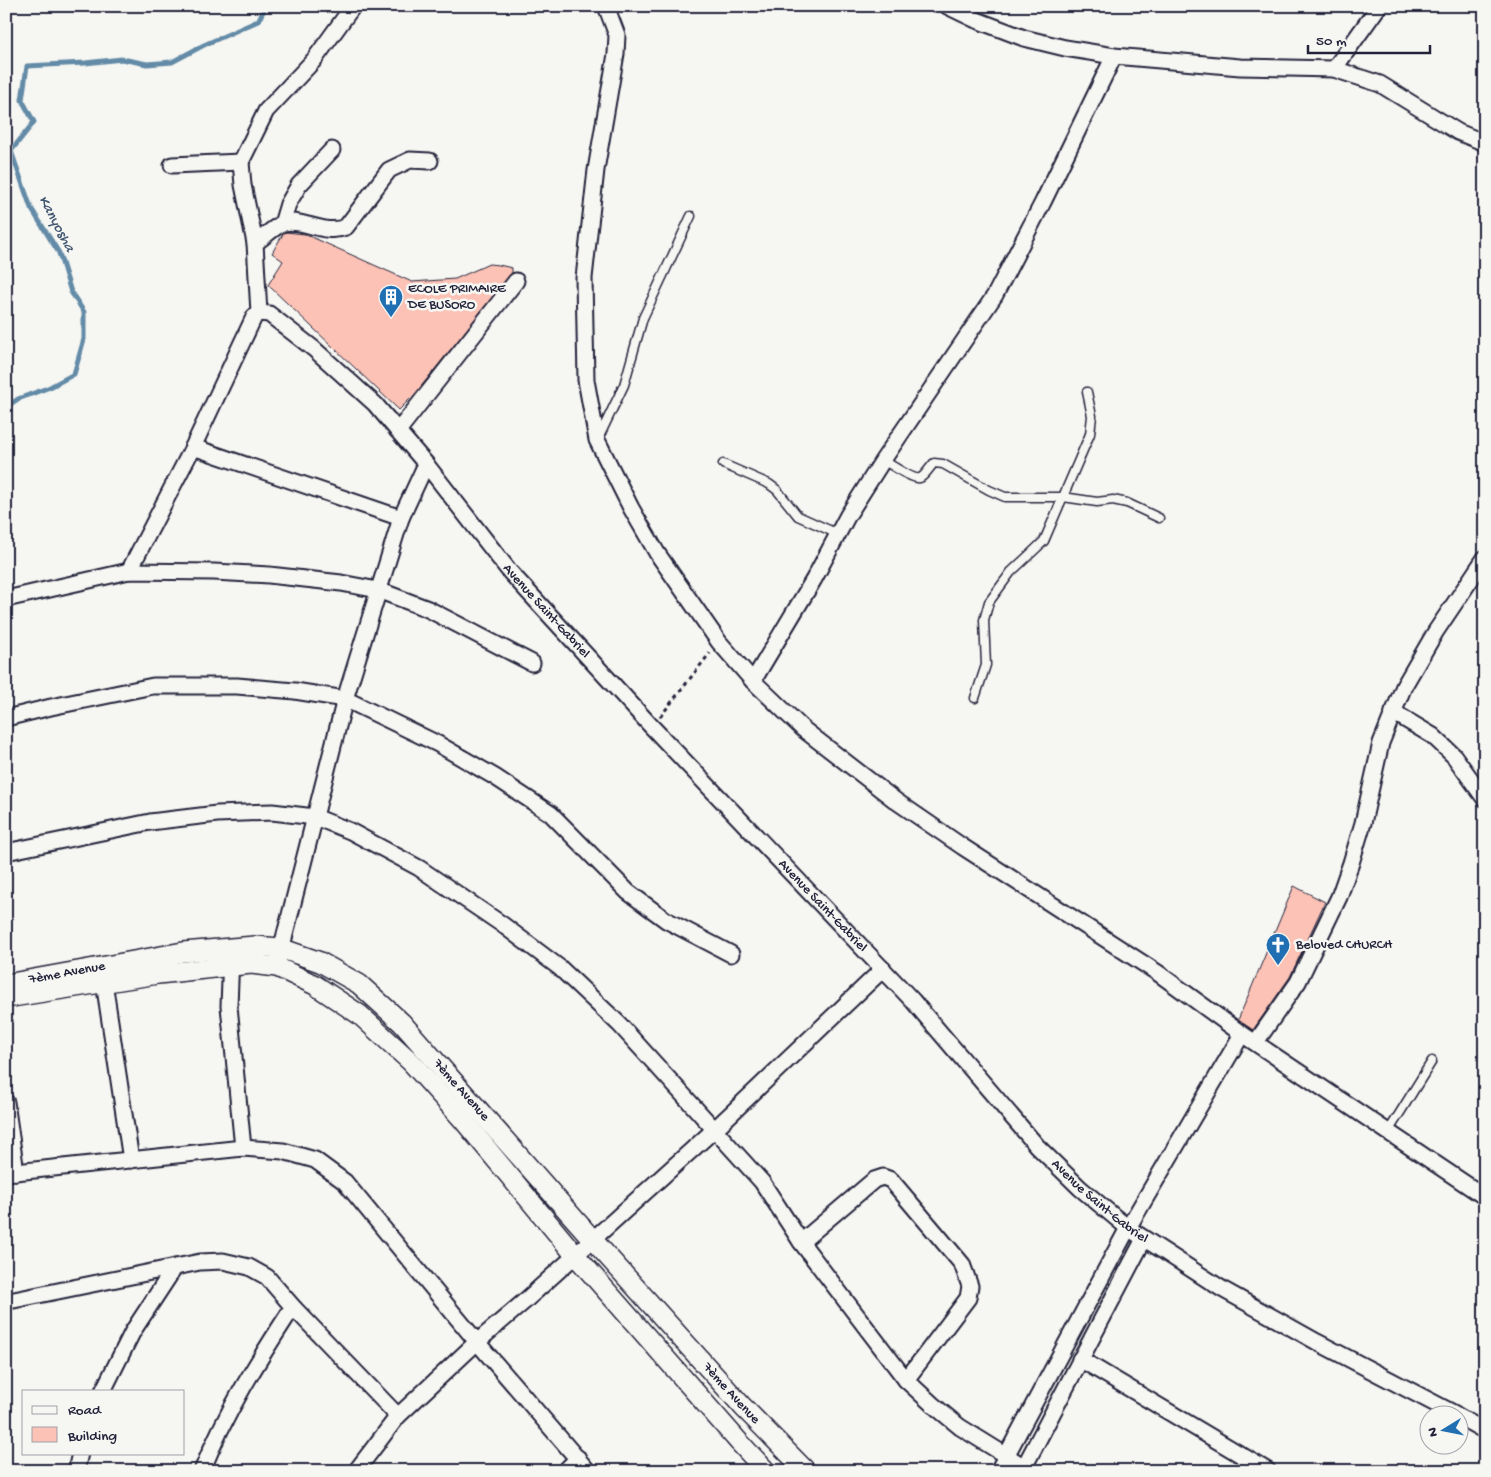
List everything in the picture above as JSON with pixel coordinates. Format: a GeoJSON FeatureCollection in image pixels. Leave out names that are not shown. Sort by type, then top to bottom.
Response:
{"type":"FeatureCollection","features":[{"type":"Feature","properties":{"kind":"street"},"geometry":{"type":"LineString","coordinates":[[129,571],[193,447],[254,317],[259,313],[255,243],[243,185],[241,162],[266,110],[314,60],[353,6]]}},
{"type":"Feature","properties":{"kind":"street"},"geometry":{"type":"LineString","coordinates":[[606,6],[616,35],[616,54],[596,170],[584,278],[586,380],[597,440],[631,508],[657,553],[719,642],[754,681],[803,729],[896,801],[963,847],[1158,973],[1242,1034],[1485,1197]]}},
{"type":"Feature","properties":{"kind":"street"},"geometry":{"type":"LineString","coordinates":[[947,6],[974,19],[1024,38],[1065,48],[1114,56],[1240,67],[1334,69],[1380,84],[1458,132],[1485,143]]}},
{"type":"Feature","properties":{"kind":"street"},"geometry":{"type":"LineString","coordinates":[[1334,69],[1379,6]]}},
{"type":"Feature","properties":{"kind":"street"},"geometry":{"type":"LineString","coordinates":[[754,681],[838,534],[883,460],[994,296],[1043,202],[1114,56]]}},
{"type":"Feature","properties":{"kind":"street"},"geometry":{"type":"LineString","coordinates":[[282,224],[288,204],[299,185],[332,150]]}},
{"type":"Feature","properties":{"kind":"street"},"geometry":{"type":"LineString","coordinates":[[255,243],[282,224],[294,223],[329,230],[338,230],[346,227],[389,170],[410,160],[430,161]]}},
{"type":"Feature","properties":{"kind":"street"},"geometry":{"type":"LineString","coordinates":[[172,165],[241,162]]}},
{"type":"Feature","properties":{"kind":"street"},"geometry":{"type":"LineString","coordinates":[[398,431],[516,281]]}},
{"type":"Feature","properties":{"kind":"street","name":"Avenue Saint-Gabriel"},"geometry":{"type":"LineString","coordinates":[[259,313],[269,314],[314,349],[375,404],[426,464],[510,572],[652,727],[913,1001],[1037,1146],[1080,1188],[1128,1228],[1231,1294],[1317,1342],[1436,1404]]}},
{"type":"Feature","properties":{"kind":"street"},"geometry":{"type":"LineString","coordinates":[[193,447],[402,518]]}},
{"type":"Feature","properties":{"kind":"street"},"geometry":{"type":"LineString","coordinates":[[278,966],[280,948],[345,699],[402,518],[426,464]]}},
{"type":"Feature","properties":{"kind":"street"},"geometry":{"type":"LineString","coordinates":[[1256,1042],[1298,982],[1339,897],[1363,823],[1381,742],[1404,686],[1436,631],[1485,558]]}},
{"type":"Feature","properties":{"kind":"street"},"geometry":{"type":"LineString","coordinates":[[6,599],[129,571],[269,575],[378,590],[428,609],[532,663]]}},
{"type":"Feature","properties":{"kind":"street"},"geometry":{"type":"LineString","coordinates":[[6,718],[153,686],[237,686],[295,690],[345,699],[438,744],[527,798],[550,814],[628,892],[666,920],[730,954]]}},
{"type":"Feature","properties":{"kind":"street"},"geometry":{"type":"LineString","coordinates":[[1393,712],[1433,736],[1454,756],[1485,799]]}},
{"type":"Feature","properties":{"kind":"street"},"geometry":{"type":"LineString","coordinates":[[6,852],[150,822],[217,814],[272,812],[315,817],[350,831],[419,868],[502,925],[560,968],[619,1024],[762,1182],[801,1242],[906,1380],[960,1427],[1025,1469],[1080,1359],[1144,1239]]}},
{"type":"Feature","properties":{"kind":"street","name":"7ème Avenue"},"geometry":{"type":"LineString","coordinates":[[6,998],[104,982],[231,956],[255,946],[280,948],[320,962],[359,984],[402,1023],[592,1240],[743,1407],[806,1471]]}},
{"type":"Feature","properties":{"kind":"street","name":"7ème Avenue"},"geometry":{"type":"LineString","coordinates":[[6,984],[183,952],[231,956],[252,964],[278,966],[315,985],[360,1015],[411,1062],[464,1121],[576,1255],[766,1471]]}},
{"type":"Feature","properties":{"kind":"street"},"geometry":{"type":"LineString","coordinates":[[231,956],[229,1006],[243,1148]]}},
{"type":"Feature","properties":{"kind":"street"},"geometry":{"type":"LineString","coordinates":[[356,1471],[398,1416],[477,1342],[714,1129],[883,969]]}},
{"type":"Feature","properties":{"kind":"street"},"geometry":{"type":"LineString","coordinates":[[104,982],[132,1160]]}},
{"type":"Feature","properties":{"kind":"street"},"geometry":{"type":"LineString","coordinates":[[998,1471],[1128,1228],[1242,1034]]}},
{"type":"Feature","properties":{"kind":"street"},"geometry":{"type":"LineString","coordinates":[[6,1102],[11,1172],[243,1148],[283,1151],[315,1160],[345,1182],[477,1342],[588,1471]]}},
{"type":"Feature","properties":{"kind":"street"},"geometry":{"type":"LineString","coordinates":[[801,1242],[874,1180],[883,1177],[891,1180],[962,1264],[970,1286],[968,1298],[906,1380]]}},
{"type":"Feature","properties":{"kind":"street"},"geometry":{"type":"LineString","coordinates":[[14,1300],[200,1262],[223,1261],[249,1267],[267,1277],[398,1416]]}},
{"type":"Feature","properties":{"kind":"street"},"geometry":{"type":"LineString","coordinates":[[103,1390],[132,1331],[175,1267]]}},
{"type":"Feature","properties":{"kind":"street"},"geometry":{"type":"LineString","coordinates":[[202,1471],[212,1446],[263,1353],[294,1307]]}},
{"type":"Feature","properties":{"kind":"street"},"geometry":{"type":"LineString","coordinates":[[1080,1359],[1268,1471]]}},
{"type":"Feature","properties":{"kind":"street"},"geometry":{"type":"LineString","coordinates":[[1468,1421],[1485,1430]]}},
{"type":"Feature","properties":{"kind":"street"},"geometry":{"type":"LineString","coordinates":[[76,1471],[80,1454]]}},
{"type":"Feature","properties":{"kind":"street"},"geometry":{"type":"LineString","coordinates":[[565,1471],[578,1458]]}},
{"type":"Feature","properties":{"kind":"lane"},"geometry":{"type":"LineString","coordinates":[[597,440],[624,385],[644,318],[691,216]]}},
{"type":"Feature","properties":{"kind":"lane"},"geometry":{"type":"LineString","coordinates":[[975,698],[986,665],[984,620],[989,602],[1011,572],[1044,541],[1090,434],[1092,416],[1087,392]]}},
{"type":"Feature","properties":{"kind":"lane"},"geometry":{"type":"LineString","coordinates":[[883,460],[913,477],[919,478],[934,463],[943,464],[1005,497],[1063,497],[1097,502],[1112,500],[1127,503],[1160,518]]}},
{"type":"Feature","properties":{"kind":"lane"},"geometry":{"type":"LineString","coordinates":[[723,464],[769,484],[798,516],[838,534]]}},
{"type":"Feature","properties":{"kind":"lane"},"geometry":{"type":"LineString","coordinates":[[1388,1132],[1432,1061]]}},
{"type":"Feature","properties":{"kind":"path"},"geometry":{"type":"LineString","coordinates":[[652,727],[719,642]]}},
{"type":"Feature","properties":{"kind":"building","name":"ECOLE PRIMAIRE DE BUSORO"},"geometry":{"type":"Polygon","coordinates":[[[286,232],[305,234],[412,282],[455,279],[489,264],[512,268],[512,273],[415,394],[399,410],[268,285],[283,261],[272,253],[286,232]]]}},
{"type":"Feature","properties":{"kind":"building","name":"Beloved CHURCH"},"geometry":{"type":"Polygon","coordinates":[[[1294,886],[1325,902],[1290,977],[1253,1030],[1238,1020],[1294,886]]]}},
{"type":"Feature","properties":{"kind":"waterway","name":"Kanyosha"},"geometry":{"type":"LineString","coordinates":[[6,407],[18,399],[50,387],[74,374],[84,339],[84,312],[71,292],[59,253],[31,208],[11,151],[34,122],[22,100],[27,66],[122,59],[147,64],[172,62],[204,45],[258,21],[266,6]]}},
{"type":"Feature","properties":{"kind":"place","name":"ECOLE PRIMAIRE DE BUSORO"},"geometry":{"type":"Point","coordinates":[391,318]}},
{"type":"Feature","properties":{"kind":"place","name":"Beloved CHURCH"},"geometry":{"type":"Point","coordinates":[1278,966]}}]}
